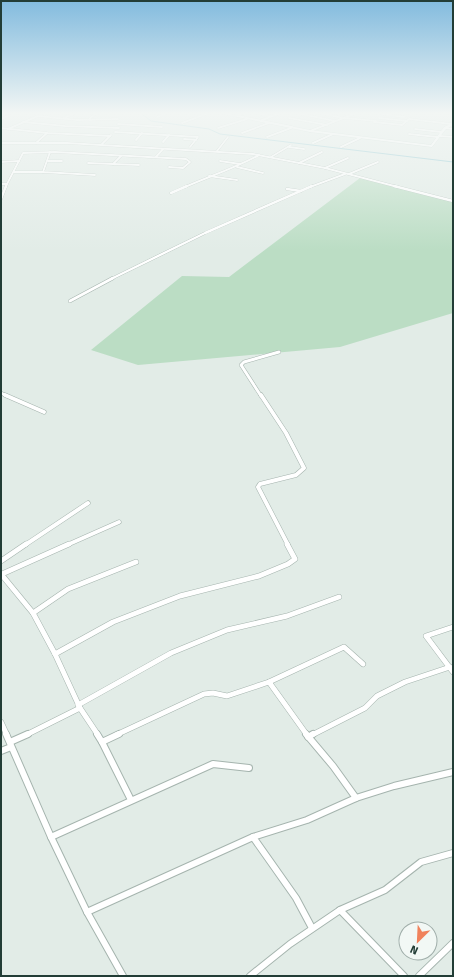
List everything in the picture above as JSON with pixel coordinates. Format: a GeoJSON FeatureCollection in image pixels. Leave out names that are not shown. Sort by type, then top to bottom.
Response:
{"type":"FeatureCollection","features":[{"type":"Feature","properties":{"kind":"street"},"geometry":{"type":"LineString","coordinates":[[113,164],[117,160]]}},
{"type":"Feature","properties":{"kind":"street"},"geometry":{"type":"LineString","coordinates":[[169,167],[183,168],[190,162],[187,160]]}},
{"type":"Feature","properties":{"kind":"street"},"geometry":{"type":"LineString","coordinates":[[171,193],[209,176],[237,167],[250,160]]}},
{"type":"Feature","properties":{"kind":"street"},"geometry":{"type":"LineString","coordinates":[[277,160],[325,168],[453,201]]}},
{"type":"Feature","properties":{"kind":"street"},"geometry":{"type":"LineString","coordinates":[[298,164],[307,160]]}},
{"type":"Feature","properties":{"kind":"street"},"geometry":{"type":"LineString","coordinates":[[325,168],[344,160]]}},
{"type":"Feature","properties":{"kind":"street"},"geometry":{"type":"LineString","coordinates":[[1,162],[19,161],[1,199]]}},
{"type":"Feature","properties":{"kind":"street"},"geometry":{"type":"LineString","coordinates":[[43,172],[48,161],[62,161]]}},
{"type":"Feature","properties":{"kind":"street"},"geometry":{"type":"LineString","coordinates":[[220,161],[240,164]]}},
{"type":"Feature","properties":{"kind":"street"},"geometry":{"type":"LineString","coordinates":[[70,300],[154,258],[301,191],[346,174],[359,171],[378,162]]}},
{"type":"Feature","properties":{"kind":"street"},"geometry":{"type":"LineString","coordinates":[[88,163],[138,166]]}},
{"type":"Feature","properties":{"kind":"street"},"geometry":{"type":"LineString","coordinates":[[237,167],[263,173]]}},
{"type":"Feature","properties":{"kind":"street"},"geometry":{"type":"LineString","coordinates":[[14,172],[95,175]]}},
{"type":"Feature","properties":{"kind":"street"},"geometry":{"type":"LineString","coordinates":[[209,176],[237,180]]}},
{"type":"Feature","properties":{"kind":"street"},"geometry":{"type":"LineString","coordinates":[[1,184],[7,184]]}},
{"type":"Feature","properties":{"kind":"street"},"geometry":{"type":"LineString","coordinates":[[287,189],[301,191]]}},
{"type":"Feature","properties":{"kind":"street"},"geometry":{"type":"LineString","coordinates":[[56,654],[113,622],[180,596],[259,576],[288,564],[296,559],[258,487],[260,484],[296,475],[304,468],[286,434],[241,365],[244,362],[279,352]]}},
{"type":"Feature","properties":{"kind":"street"},"geometry":{"type":"LineString","coordinates":[[1,394],[44,412]]}},
{"type":"Feature","properties":{"kind":"street"},"geometry":{"type":"LineString","coordinates":[[1,561],[88,503]]}},
{"type":"Feature","properties":{"kind":"street"},"geometry":{"type":"LineString","coordinates":[[118,522],[1,574],[33,613],[56,654],[79,706],[102,742],[131,800]]}},
{"type":"Feature","properties":{"kind":"street"},"geometry":{"type":"LineString","coordinates":[[33,613],[73,586],[136,562]]}},
{"type":"Feature","properties":{"kind":"street"},"geometry":{"type":"LineString","coordinates":[[1,751],[10,744],[38,730],[171,653],[227,630],[287,616],[339,597]]}},
{"type":"Feature","properties":{"kind":"street"},"geometry":{"type":"LineString","coordinates":[[308,737],[364,708],[377,696],[405,682],[451,670],[426,636],[453,627]]}},
{"type":"Feature","properties":{"kind":"street"},"geometry":{"type":"LineString","coordinates":[[102,742],[204,694],[212,692],[221,696],[227,696],[268,682],[344,647],[364,664]]}},
{"type":"Feature","properties":{"kind":"street"},"geometry":{"type":"LineString","coordinates":[[268,682],[308,737],[333,766],[356,798]]}},
{"type":"Feature","properties":{"kind":"street"},"geometry":{"type":"LineString","coordinates":[[1,722],[51,837],[87,912],[123,976]]}},
{"type":"Feature","properties":{"kind":"street"},"geometry":{"type":"LineString","coordinates":[[51,837],[213,764],[249,768]]}},
{"type":"Feature","properties":{"kind":"street"},"geometry":{"type":"LineString","coordinates":[[87,912],[253,837],[307,820],[356,798],[394,786],[453,772]]}},
{"type":"Feature","properties":{"kind":"street"},"geometry":{"type":"LineString","coordinates":[[253,837],[296,898],[312,928]]}},
{"type":"Feature","properties":{"kind":"street"},"geometry":{"type":"LineString","coordinates":[[250,976],[312,928],[340,910],[385,890],[422,862],[453,853]]}},
{"type":"Feature","properties":{"kind":"street"},"geometry":{"type":"LineString","coordinates":[[340,910],[404,976]]}},
{"type":"Feature","properties":{"kind":"street"},"geometry":{"type":"LineString","coordinates":[[419,976],[453,943]]}},
{"type":"Feature","properties":{"kind":"green space"},"geometry":{"type":"Polygon","coordinates":[[[360,178],[453,200],[453,313],[340,347],[138,365],[91,350],[182,276],[229,277],[360,178]]]}},
{"type":"Feature","properties":{"kind":"waterway"},"geometry":{"type":"LineString","coordinates":[[433,160],[453,162]]}}]}
